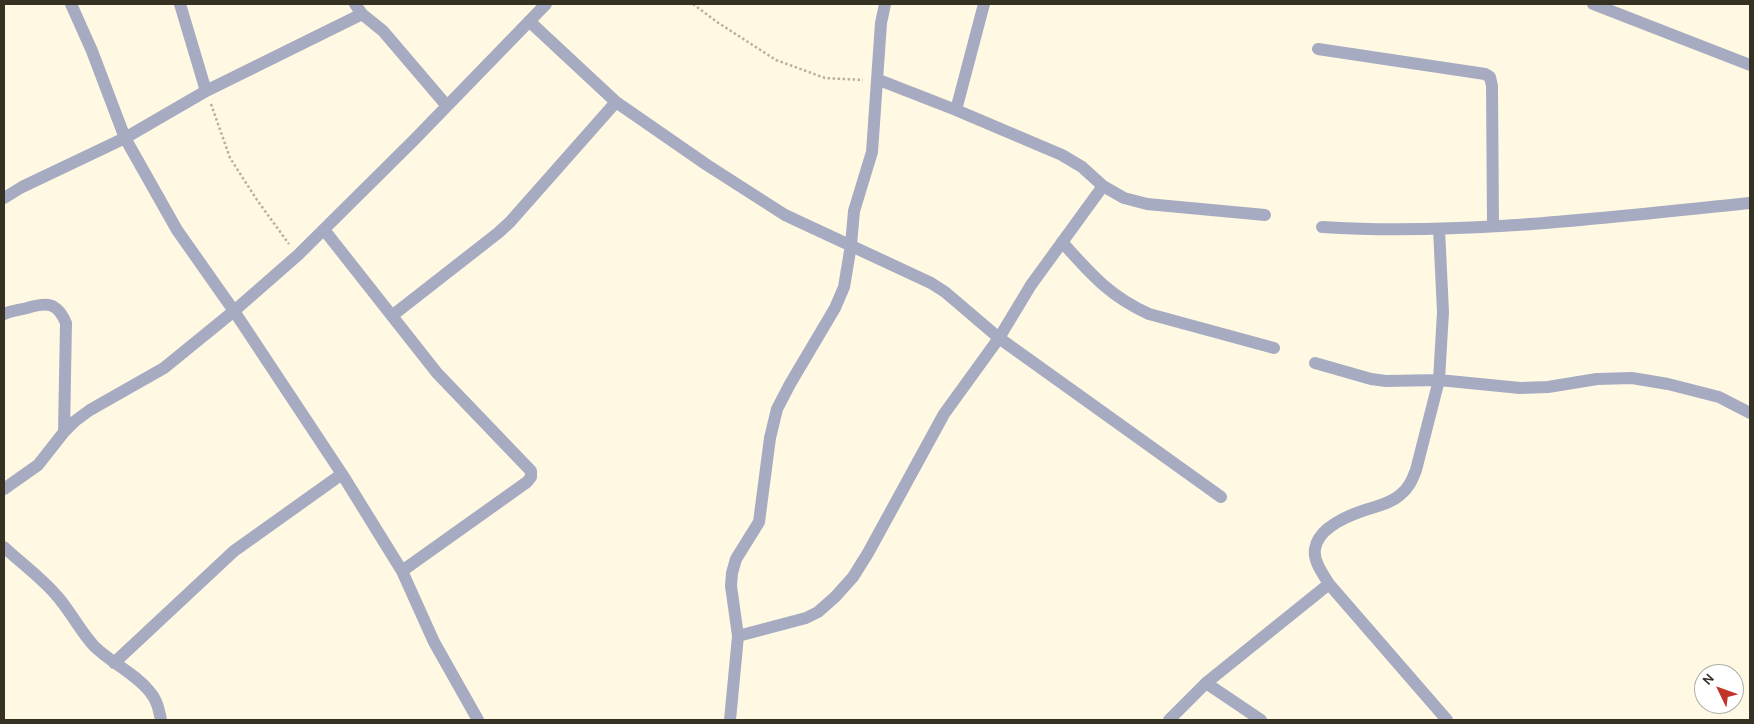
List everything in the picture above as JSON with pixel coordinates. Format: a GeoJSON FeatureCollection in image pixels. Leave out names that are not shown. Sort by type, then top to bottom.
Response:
{"type":"FeatureCollection","features":[{"type":"Feature","properties":{"kind":"street"},"geometry":{"type":"LineString","coordinates":[[71,4],[88,41],[125,138],[177,230],[234,311],[342,474],[402,571],[434,642],[478,720]]}},
{"type":"Feature","properties":{"kind":"street"},"geometry":{"type":"LineString","coordinates":[[180,4],[206,91]]}},
{"type":"Feature","properties":{"kind":"street"},"geometry":{"type":"LineString","coordinates":[[4,489],[38,465],[75,421],[90,410],[164,368],[298,256],[325,231],[546,4]]}},
{"type":"Feature","properties":{"kind":"street"},"geometry":{"type":"LineString","coordinates":[[730,720],[738,636],[732,592],[732,573],[736,559],[759,522],[770,438],[778,409],[790,384],[835,308],[844,287],[854,211],[872,152],[885,4]]}},
{"type":"Feature","properties":{"kind":"street"},"geometry":{"type":"LineString","coordinates":[[956,110],[984,4]]}},
{"type":"Feature","properties":{"kind":"street"},"geometry":{"type":"LineString","coordinates":[[1593,4],[1750,66]]}},
{"type":"Feature","properties":{"kind":"street"},"geometry":{"type":"LineString","coordinates":[[4,198],[22,187],[125,138],[206,91],[358,9],[383,31],[447,106]]}},
{"type":"Feature","properties":{"kind":"street"},"geometry":{"type":"LineString","coordinates":[[529,21],[616,102],[707,165],[785,214],[932,283],[998,338],[1221,497]]}},
{"type":"Feature","properties":{"kind":"street"},"geometry":{"type":"LineString","coordinates":[[1318,49],[1490,76],[1492,86],[1493,226]]}},
{"type":"Feature","properties":{"kind":"street"},"geometry":{"type":"LineString","coordinates":[[878,80],[956,110],[1062,155],[1082,167],[1103,186],[1124,198],[1147,204],[1265,214]]}},
{"type":"Feature","properties":{"kind":"street"},"geometry":{"type":"LineString","coordinates":[[393,316],[498,233],[616,102]]}},
{"type":"Feature","properties":{"kind":"street"},"geometry":{"type":"LineString","coordinates":[[738,636],[806,618],[818,612],[853,577],[938,424],[998,338],[1031,285],[1103,186]]}},
{"type":"Feature","properties":{"kind":"street"},"geometry":{"type":"LineString","coordinates":[[1322,227],[1371,230],[1493,226],[1558,222],[1750,203]]}},
{"type":"Feature","properties":{"kind":"street"},"geometry":{"type":"LineString","coordinates":[[1439,229],[1443,312],[1439,380],[1411,484],[1400,496],[1387,503],[1363,510],[1332,526],[1319,537],[1315,550],[1318,563],[1329,584],[1447,720]]}},
{"type":"Feature","properties":{"kind":"street"},"geometry":{"type":"LineString","coordinates":[[325,231],[437,373],[531,471],[531,477],[527,482],[402,571]]}},
{"type":"Feature","properties":{"kind":"street"},"geometry":{"type":"LineString","coordinates":[[1062,242],[1097,279],[1116,296],[1134,307],[1149,314],[1274,348]]}},
{"type":"Feature","properties":{"kind":"street"},"geometry":{"type":"LineString","coordinates":[[4,314],[41,304],[49,304],[57,308],[62,315],[66,323],[64,432]]}},
{"type":"Feature","properties":{"kind":"street"},"geometry":{"type":"LineString","coordinates":[[1315,363],[1371,379],[1386,381],[1439,380],[1520,388],[1548,387],[1597,379],[1632,378],[1668,384],[1719,397],[1750,413]]}},
{"type":"Feature","properties":{"kind":"street"},"geometry":{"type":"LineString","coordinates":[[114,663],[234,551],[342,474]]}},
{"type":"Feature","properties":{"kind":"street"},"geometry":{"type":"LineString","coordinates":[[4,547],[57,595],[83,633],[95,646],[114,663],[137,678],[151,692],[157,704],[161,720]]}},
{"type":"Feature","properties":{"kind":"street"},"geometry":{"type":"LineString","coordinates":[[1169,720],[1206,683],[1329,584]]}},
{"type":"Feature","properties":{"kind":"street"},"geometry":{"type":"LineString","coordinates":[[1206,683],[1261,720]]}},
{"type":"Feature","properties":{"kind":"path"},"geometry":{"type":"LineString","coordinates":[[693,4],[776,60],[825,78],[878,80]]}},
{"type":"Feature","properties":{"kind":"path"},"geometry":{"type":"LineString","coordinates":[[206,91],[230,158],[257,200],[298,256]]}}]}
